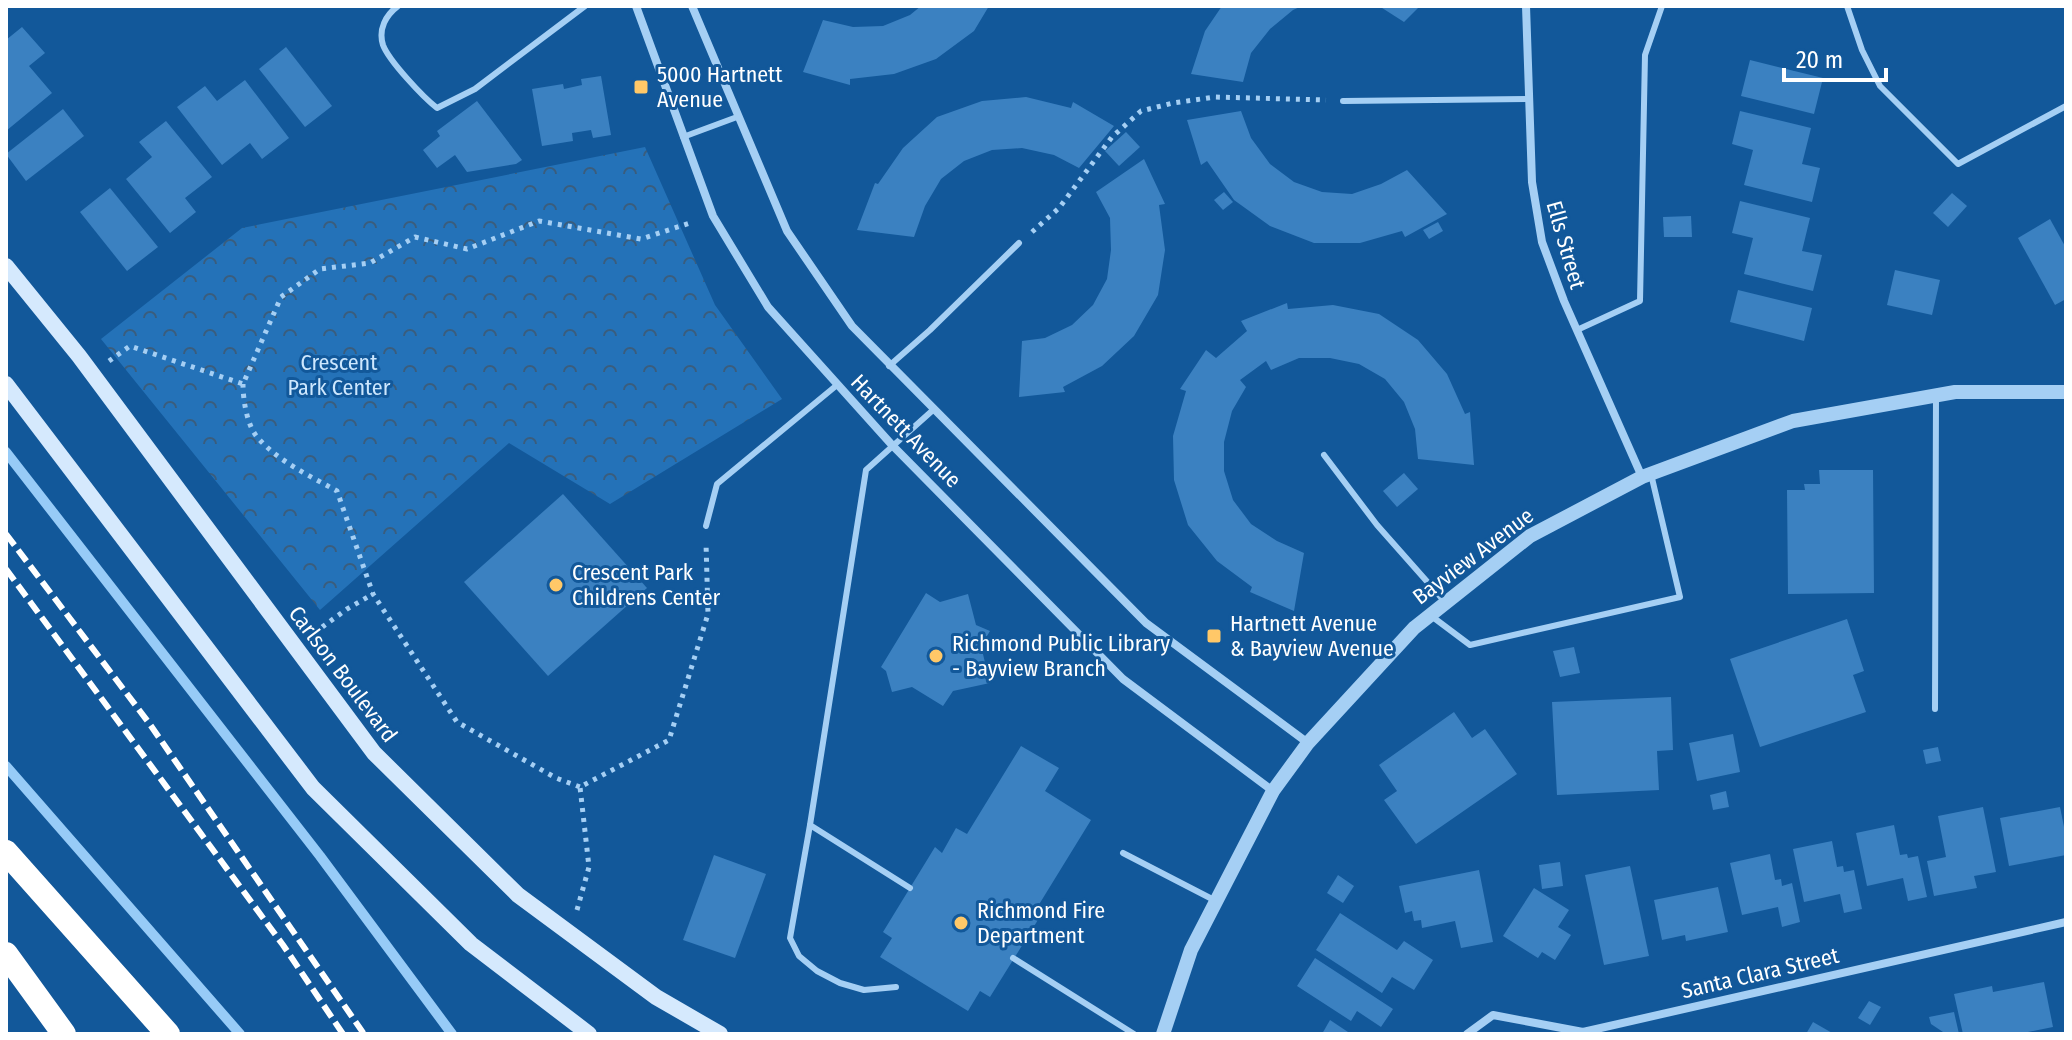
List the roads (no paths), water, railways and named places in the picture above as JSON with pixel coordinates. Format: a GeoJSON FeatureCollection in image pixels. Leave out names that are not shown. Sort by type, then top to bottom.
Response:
{"type":"FeatureCollection","features":[{"type":"Feature","properties":{"kind":"highway"},"geometry":{"type":"LineString","coordinates":[[6,852],[168,1034]]}},
{"type":"Feature","properties":{"kind":"highway"},"geometry":{"type":"LineString","coordinates":[[6,954],[64,1034]]}},
{"type":"Feature","properties":{"kind":"main road","name":"Carlson Boulevard"},"geometry":{"type":"LineString","coordinates":[[6,266],[91,373],[374,753],[518,895],[656,997],[720,1034]]}},
{"type":"Feature","properties":{"kind":"main road"},"geometry":{"type":"LineString","coordinates":[[6,384],[313,788],[471,944],[589,1034]]}},
{"type":"Feature","properties":{"kind":"street","name":"Hartnett Avenue"},"geometry":{"type":"LineString","coordinates":[[636,6],[713,216],[768,307],[892,445],[1123,679],[1273,791]]}},
{"type":"Feature","properties":{"kind":"street","name":"Hartnett Avenue"},"geometry":{"type":"LineString","coordinates":[[692,6],[787,231],[852,326],[1146,623],[1308,743]]}},
{"type":"Feature","properties":{"kind":"street","name":"Ells Street"},"geometry":{"type":"LineString","coordinates":[[1526,6],[1532,182],[1542,242],[1577,330],[1646,476]]}},
{"type":"Feature","properties":{"kind":"street","name":"Bayview Avenue"},"geometry":{"type":"LineString","coordinates":[[1163,1034],[1191,950],[1273,791],[1308,743],[1414,628],[1530,536],[1646,476],[1793,421],[1955,392],[2066,392]]}},
{"type":"Feature","properties":{"kind":"street","name":"Santa Clara Street"},"geometry":{"type":"LineString","coordinates":[[1467,1034],[1493,1015],[1584,1033],[2066,922]]}},
{"type":"Feature","properties":{"kind":"lane"},"geometry":{"type":"LineString","coordinates":[[398,6],[388,14],[383,26],[383,44],[420,95],[437,108],[475,89],[585,6]]}},
{"type":"Feature","properties":{"kind":"lane"},"geometry":{"type":"LineString","coordinates":[[1577,330],[1640,301],[1645,55],[1662,6]]}},
{"type":"Feature","properties":{"kind":"lane"},"geometry":{"type":"LineString","coordinates":[[1847,6],[1862,50],[1880,86],[1958,164],[2066,106]]}},
{"type":"Feature","properties":{"kind":"lane"},"geometry":{"type":"LineString","coordinates":[[1343,101],[1529,99]]}},
{"type":"Feature","properties":{"kind":"lane"},"geometry":{"type":"LineString","coordinates":[[683,137],[737,117]]}},
{"type":"Feature","properties":{"kind":"lane"},"geometry":{"type":"LineString","coordinates":[[889,366],[1019,243]]}},
{"type":"Feature","properties":{"kind":"lane"},"geometry":{"type":"LineString","coordinates":[[706,526],[717,484],[837,385]]}},
{"type":"Feature","properties":{"kind":"lane"},"geometry":{"type":"LineString","coordinates":[[1935,709],[1936,395]]}},
{"type":"Feature","properties":{"kind":"lane"},"geometry":{"type":"LineString","coordinates":[[896,987],[864,990],[840,983],[817,971],[799,956],[790,938],[866,470],[933,410]]}},
{"type":"Feature","properties":{"kind":"lane"},"geometry":{"type":"LineString","coordinates":[[1324,455],[1377,525],[1446,603]]}},
{"type":"Feature","properties":{"kind":"lane"},"geometry":{"type":"LineString","coordinates":[[1430,615],[1470,645],[1680,597],[1646,476]]}},
{"type":"Feature","properties":{"kind":"lane"},"geometry":{"type":"LineString","coordinates":[[810,825],[910,888]]}},
{"type":"Feature","properties":{"kind":"lane"},"geometry":{"type":"LineString","coordinates":[[1123,853],[1217,902]]}},
{"type":"Feature","properties":{"kind":"lane"},"geometry":{"type":"LineString","coordinates":[[1013,958],[1134,1034]]}},
{"type":"Feature","properties":{"kind":"waterway"},"geometry":{"type":"LineString","coordinates":[[6,452],[320,856],[452,1034]]}},
{"type":"Feature","properties":{"kind":"waterway"},"geometry":{"type":"LineString","coordinates":[[6,766],[240,1034]]}},
{"type":"Feature","properties":{"kind":"railway"},"geometry":{"type":"LineString","coordinates":[[6,534],[149,723],[364,1034]]}},
{"type":"Feature","properties":{"kind":"railway"},"geometry":{"type":"LineString","coordinates":[[6,569],[283,945],[343,1034]]}},
{"type":"Feature","properties":{"kind":"place","name":"5000 Hartnett Avenue"},"geometry":{"type":"Point","coordinates":[641,87]}},
{"type":"Feature","properties":{"kind":"place","name":"Crescent Park Childrens Center"},"geometry":{"type":"Point","coordinates":[556,585]}},
{"type":"Feature","properties":{"kind":"place","name":"Hartnett Avenue & Bayview Avenue"},"geometry":{"type":"Point","coordinates":[1214,636]}},
{"type":"Feature","properties":{"kind":"place","name":"Richmond Public Library - Bayview Branch"},"geometry":{"type":"Point","coordinates":[936,656]}},
{"type":"Feature","properties":{"kind":"place","name":"Richmond Fire Department"},"geometry":{"type":"Point","coordinates":[961,923]}},
{"type":"Feature","properties":{"kind":"park label","name":"Crescent Park Center"},"geometry":{"type":"Point","coordinates":[339,374]}}]}
